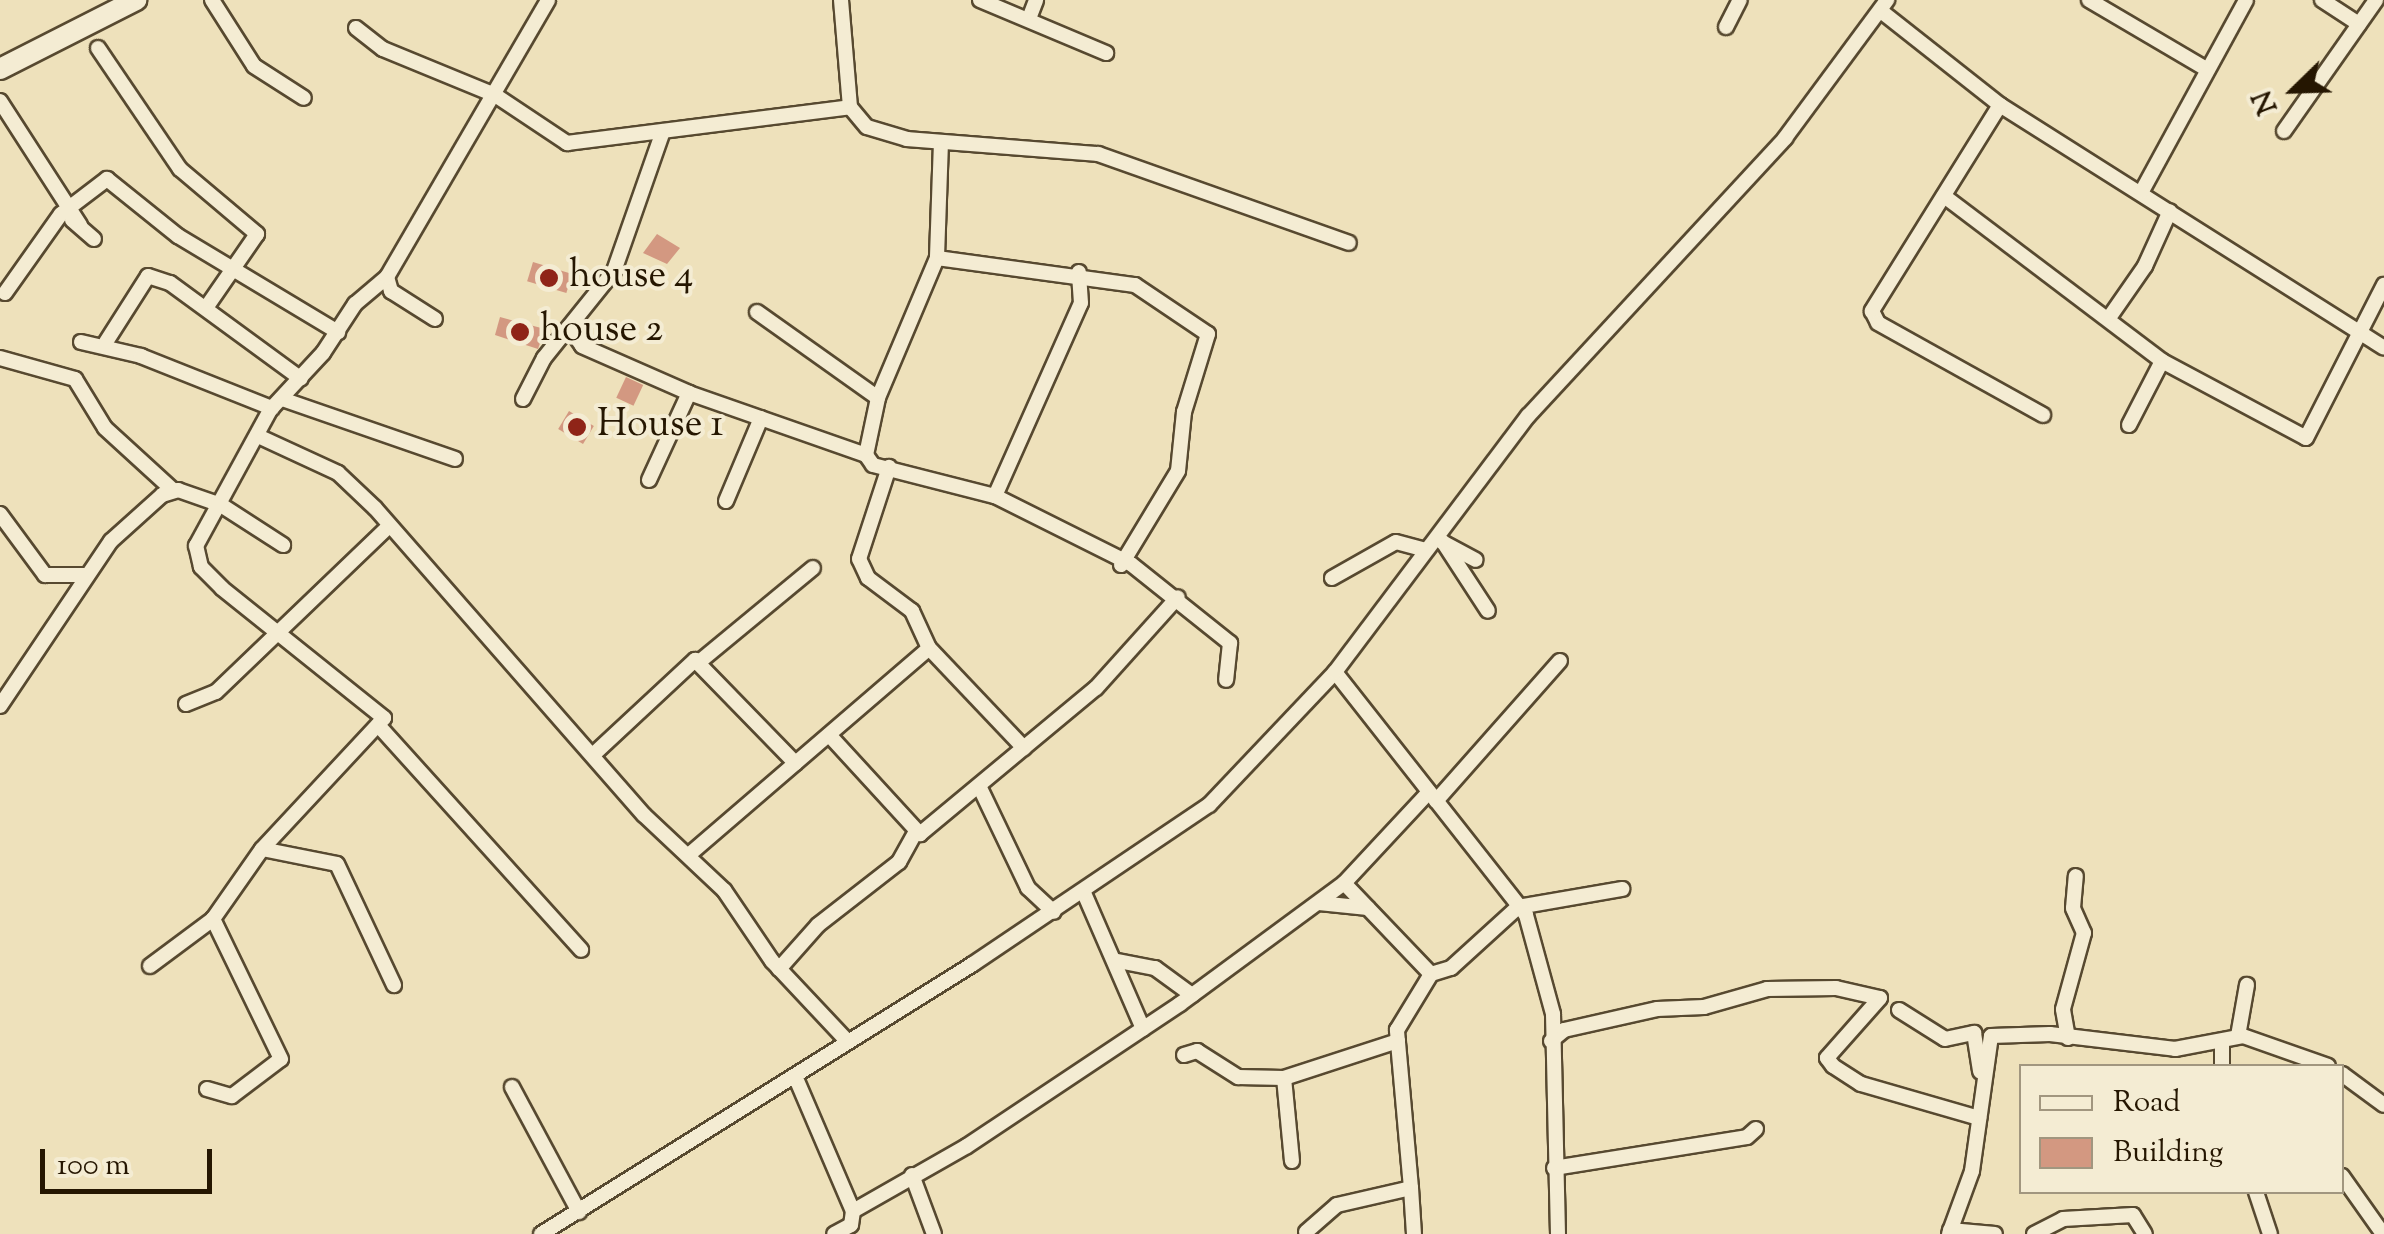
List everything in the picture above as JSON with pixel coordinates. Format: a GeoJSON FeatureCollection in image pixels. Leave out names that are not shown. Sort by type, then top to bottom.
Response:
{"type":"FeatureCollection","features":[{"type":"Feature","properties":{"kind":"street"},"geometry":{"type":"LineString","coordinates":[[0,69],[136,0]]}},
{"type":"Feature","properties":{"kind":"street"},"geometry":{"type":"LineString","coordinates":[[212,0],[254,66],[304,98]]}},
{"type":"Feature","properties":{"kind":"street"},"geometry":{"type":"LineString","coordinates":[[150,966],[212,920],[262,849],[384,718],[310,665],[281,630],[198,561],[196,546],[277,404],[387,277],[548,0]]}},
{"type":"Feature","properties":{"kind":"street"},"geometry":{"type":"LineString","coordinates":[[842,0],[850,107],[879,132],[941,142],[1098,154],[1349,243]]}},
{"type":"Feature","properties":{"kind":"street"},"geometry":{"type":"LineString","coordinates":[[980,0],[1030,16],[1106,53]]}},
{"type":"Feature","properties":{"kind":"street"},"geometry":{"type":"LineString","coordinates":[[1030,16],[1036,0]]}},
{"type":"Feature","properties":{"kind":"street"},"geometry":{"type":"LineString","coordinates":[[1726,27],[1740,0]]}},
{"type":"Feature","properties":{"kind":"street"},"geometry":{"type":"LineString","coordinates":[[2089,0],[2206,69]]}},
{"type":"Feature","properties":{"kind":"street"},"geometry":{"type":"LineString","coordinates":[[2142,191],[2246,0]]}},
{"type":"Feature","properties":{"kind":"street"},"geometry":{"type":"LineString","coordinates":[[2322,0],[2359,24]]}},
{"type":"Feature","properties":{"kind":"street"},"geometry":{"type":"LineString","coordinates":[[2284,132],[2376,0]]}},
{"type":"Feature","properties":{"kind":"street"},"geometry":{"type":"LineString","coordinates":[[541,1234],[1084,893],[1210,804],[1335,672],[1528,416],[1785,138],[1884,5],[2000,105],[2142,191],[2358,337],[2384,348]]}},
{"type":"Feature","properties":{"kind":"street"},"geometry":{"type":"LineString","coordinates":[[356,28],[383,50],[495,96],[567,143],[850,107]]}},
{"type":"Feature","properties":{"kind":"street"},"geometry":{"type":"LineString","coordinates":[[98,48],[180,170],[257,234],[236,270],[206,308]]}},
{"type":"Feature","properties":{"kind":"street"},"geometry":{"type":"LineString","coordinates":[[0,102],[80,225],[94,239]]}},
{"type":"Feature","properties":{"kind":"street"},"geometry":{"type":"LineString","coordinates":[[2000,105],[1872,305],[1873,317],[2044,415]]}},
{"type":"Feature","properties":{"kind":"street"},"geometry":{"type":"LineString","coordinates":[[522,400],[544,358],[571,330],[621,256],[663,131]]}},
{"type":"Feature","properties":{"kind":"street"},"geometry":{"type":"LineString","coordinates":[[866,455],[878,398],[937,258],[941,142]]}},
{"type":"Feature","properties":{"kind":"street"},"geometry":{"type":"LineString","coordinates":[[5,293],[61,214],[107,178],[178,236],[338,332]]}},
{"type":"Feature","properties":{"kind":"street"},"geometry":{"type":"LineString","coordinates":[[1944,196],[2111,315],[2162,362],[2306,438],[2384,285]]}},
{"type":"Feature","properties":{"kind":"street"},"geometry":{"type":"LineString","coordinates":[[2111,315],[2170,211]]}},
{"type":"Feature","properties":{"kind":"street"},"geometry":{"type":"LineString","coordinates":[[61,214],[80,225]]}},
{"type":"Feature","properties":{"kind":"street"},"geometry":{"type":"LineString","coordinates":[[937,258],[1079,272],[1135,285],[1208,334],[1184,412],[1178,471],[1121,565]]}},
{"type":"Feature","properties":{"kind":"street"},"geometry":{"type":"LineString","coordinates":[[995,496],[1081,304],[1079,272]]}},
{"type":"Feature","properties":{"kind":"street"},"geometry":{"type":"LineString","coordinates":[[106,342],[148,276],[206,308],[298,382]]}},
{"type":"Feature","properties":{"kind":"street"},"geometry":{"type":"LineString","coordinates":[[387,277],[391,290],[435,319]]}},
{"type":"Feature","properties":{"kind":"street"},"geometry":{"type":"LineString","coordinates":[[756,312],[878,398]]}},
{"type":"Feature","properties":{"kind":"street"},"geometry":{"type":"LineString","coordinates":[[571,330],[582,346],[689,393],[866,455],[888,468],[995,496],[1178,597],[1230,643],[1226,680]]}},
{"type":"Feature","properties":{"kind":"street"},"geometry":{"type":"LineString","coordinates":[[81,342],[141,356],[277,404],[455,458]]}},
{"type":"Feature","properties":{"kind":"street"},"geometry":{"type":"LineString","coordinates":[[0,358],[74,379],[105,428],[174,491],[220,505],[283,545]]}},
{"type":"Feature","properties":{"kind":"street"},"geometry":{"type":"LineString","coordinates":[[2130,426],[2162,362]]}},
{"type":"Feature","properties":{"kind":"street"},"geometry":{"type":"LineString","coordinates":[[648,480],[689,393]]}},
{"type":"Feature","properties":{"kind":"street"},"geometry":{"type":"LineString","coordinates":[[726,501],[761,418]]}},
{"type":"Feature","properties":{"kind":"street"},"geometry":{"type":"LineString","coordinates":[[258,436],[338,472],[595,753],[644,815],[691,853],[778,969],[848,1042]]}},
{"type":"Feature","properties":{"kind":"street"},"geometry":{"type":"LineString","coordinates":[[888,468],[862,570],[900,596],[929,648],[1024,748]]}},
{"type":"Feature","properties":{"kind":"street"},"geometry":{"type":"LineString","coordinates":[[0,706],[111,541],[174,491]]}},
{"type":"Feature","properties":{"kind":"street"},"geometry":{"type":"LineString","coordinates":[[0,514],[45,575],[87,575]]}},
{"type":"Feature","properties":{"kind":"street"},"geometry":{"type":"LineString","coordinates":[[186,704],[216,692],[388,527]]}},
{"type":"Feature","properties":{"kind":"street"},"geometry":{"type":"LineString","coordinates":[[1332,578],[1396,542],[1433,543],[1476,560]]}},
{"type":"Feature","properties":{"kind":"street"},"geometry":{"type":"LineString","coordinates":[[1433,543],[1488,611]]}},
{"type":"Feature","properties":{"kind":"street"},"geometry":{"type":"LineString","coordinates":[[595,753],[813,568]]}},
{"type":"Feature","properties":{"kind":"street"},"geometry":{"type":"LineString","coordinates":[[778,969],[818,925],[894,868],[914,835],[981,790],[1096,688],[1178,597]]}},
{"type":"Feature","properties":{"kind":"street"},"geometry":{"type":"LineString","coordinates":[[691,853],[831,737],[929,648]]}},
{"type":"Feature","properties":{"kind":"street"},"geometry":{"type":"LineString","coordinates":[[853,1211],[1143,1029],[1319,904],[1433,796],[1560,661]]}},
{"type":"Feature","properties":{"kind":"street"},"geometry":{"type":"LineString","coordinates":[[698,662],[795,764]]}},
{"type":"Feature","properties":{"kind":"street"},"geometry":{"type":"LineString","coordinates":[[1335,672],[1518,908],[1542,960],[1553,1014],[1558,1234]]}},
{"type":"Feature","properties":{"kind":"street"},"geometry":{"type":"LineString","coordinates":[[378,725],[581,950]]}},
{"type":"Feature","properties":{"kind":"street"},"geometry":{"type":"LineString","coordinates":[[831,737],[914,835]]}},
{"type":"Feature","properties":{"kind":"street"},"geometry":{"type":"LineString","coordinates":[[981,790],[1028,888],[1054,912]]}},
{"type":"Feature","properties":{"kind":"street"},"geometry":{"type":"LineString","coordinates":[[262,849],[337,864],[394,986]]}},
{"type":"Feature","properties":{"kind":"street"},"geometry":{"type":"LineString","coordinates":[[2068,1038],[2063,1010],[2084,933],[2074,908],[2076,876]]}},
{"type":"Feature","properties":{"kind":"street"},"geometry":{"type":"LineString","coordinates":[[1344,883],[1432,974]]}},
{"type":"Feature","properties":{"kind":"street"},"geometry":{"type":"LineString","coordinates":[[1414,1234],[1398,1026],[1432,974],[1450,968],[1518,908],[1622,889]]}},
{"type":"Feature","properties":{"kind":"street"},"geometry":{"type":"LineString","coordinates":[[1084,893],[1118,961],[1143,1029]]}},
{"type":"Feature","properties":{"kind":"street"},"geometry":{"type":"LineString","coordinates":[[1319,904],[1368,908]]}},
{"type":"Feature","properties":{"kind":"street"},"geometry":{"type":"LineString","coordinates":[[207,1089],[232,1096],[281,1058],[212,920]]}},
{"type":"Feature","properties":{"kind":"street"},"geometry":{"type":"LineString","coordinates":[[1118,961],[1154,968],[1192,996]]}},
{"type":"Feature","properties":{"kind":"street"},"geometry":{"type":"LineString","coordinates":[[2238,1036],[2247,985]]}},
{"type":"Feature","properties":{"kind":"street"},"geometry":{"type":"LineString","coordinates":[[1551,1041],[1564,1030],[1767,989],[1836,988],[1880,998],[1826,1058],[1832,1066],[1861,1084],[1975,1112]]}},
{"type":"Feature","properties":{"kind":"street"},"geometry":{"type":"LineString","coordinates":[[1899,1010],[1946,1039],[1974,1032],[1972,1171],[1950,1232],[1996,1234]]}},
{"type":"Feature","properties":{"kind":"street"},"geometry":{"type":"LineString","coordinates":[[1553,1014],[1564,1030]]}},
{"type":"Feature","properties":{"kind":"street"},"geometry":{"type":"LineString","coordinates":[[1975,1112],[1991,1036],[2204,1048],[2238,1036],[2282,1045],[2324,1064]]}},
{"type":"Feature","properties":{"kind":"street"},"geometry":{"type":"LineString","coordinates":[[1184,1055],[1198,1051],[1238,1077],[1284,1078],[1398,1041]]}},
{"type":"Feature","properties":{"kind":"street"},"geometry":{"type":"LineString","coordinates":[[2221,1063],[2222,1043]]}},
{"type":"Feature","properties":{"kind":"street"},"geometry":{"type":"LineString","coordinates":[[2204,1048],[2221,1063]]}},
{"type":"Feature","properties":{"kind":"street"},"geometry":{"type":"LineString","coordinates":[[2344,1075],[2384,1105]]}},
{"type":"Feature","properties":{"kind":"street"},"geometry":{"type":"LineString","coordinates":[[795,1076],[853,1211],[851,1225],[834,1234]]}},
{"type":"Feature","properties":{"kind":"street"},"geometry":{"type":"LineString","coordinates":[[1284,1078],[1292,1161]]}},
{"type":"Feature","properties":{"kind":"street"},"geometry":{"type":"LineString","coordinates":[[512,1087],[580,1212]]}},
{"type":"Feature","properties":{"kind":"street"},"geometry":{"type":"LineString","coordinates":[[1554,1168],[1618,1162],[1756,1129]]}},
{"type":"Feature","properties":{"kind":"street"},"geometry":{"type":"LineString","coordinates":[[912,1175],[934,1234]]}},
{"type":"Feature","properties":{"kind":"street"},"geometry":{"type":"LineString","coordinates":[[2344,1179],[2384,1234]]}},
{"type":"Feature","properties":{"kind":"street"},"geometry":{"type":"LineString","coordinates":[[1306,1232],[1337,1205],[1411,1188]]}},
{"type":"Feature","properties":{"kind":"street"},"geometry":{"type":"LineString","coordinates":[[2257,1194],[2270,1234]]}},
{"type":"Feature","properties":{"kind":"street"},"geometry":{"type":"LineString","coordinates":[[2034,1234],[2064,1219],[2133,1215],[2145,1234]]}},
{"type":"Feature","properties":{"kind":"building"},"geometry":{"type":"Polygon","coordinates":[[[657,234],[680,248],[667,264],[643,253],[657,234]]]}},
{"type":"Feature","properties":{"kind":"building","name":"house 4"},"geometry":{"type":"Polygon","coordinates":[[[533,262],[572,274],[566,293],[527,281],[533,262]]]}},
{"type":"Feature","properties":{"kind":"building","name":"house 2"},"geometry":{"type":"Polygon","coordinates":[[[500,317],[545,329],[538,349],[495,335],[500,317]]]}},
{"type":"Feature","properties":{"kind":"building"},"geometry":{"type":"Polygon","coordinates":[[[626,377],[643,385],[633,406],[616,398],[626,377]]]}},
{"type":"Feature","properties":{"kind":"building","name":"House 1"},"geometry":{"type":"Polygon","coordinates":[[[569,411],[594,426],[583,444],[558,429],[569,411]]]}},
{"type":"Feature","properties":{"kind":"place","name":"house 4"},"geometry":{"type":"Point","coordinates":[549,278]}},
{"type":"Feature","properties":{"kind":"place","name":"house 2"},"geometry":{"type":"Point","coordinates":[520,332]}},
{"type":"Feature","properties":{"kind":"place","name":"House 1"},"geometry":{"type":"Point","coordinates":[577,427]}}]}
